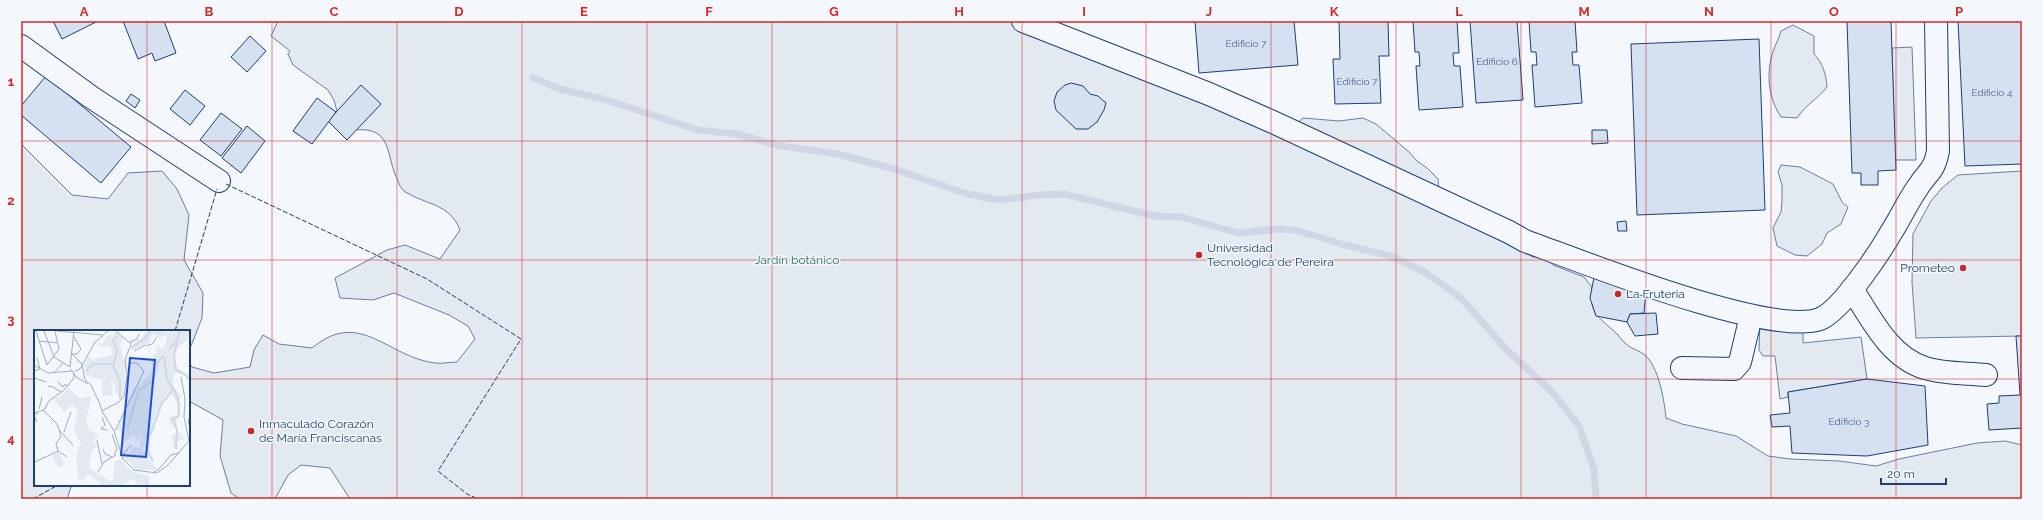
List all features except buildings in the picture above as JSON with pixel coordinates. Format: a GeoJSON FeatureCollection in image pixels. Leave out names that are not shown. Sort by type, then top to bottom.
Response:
{"type":"FeatureCollection","features":[{"type":"Feature","properties":{"kind":"street"},"geometry":{"type":"LineString","coordinates":[[1023,21],[1209,94],[1509,232],[1525,241],[1670,292],[1751,316],[1790,321],[1811,321],[1827,315],[1852,289],[1887,240],[1918,186],[1936,165],[1938,151],[1936,21]]}},
{"type":"Feature","properties":{"kind":"street"},"geometry":{"type":"LineString","coordinates":[[1918,186],[1925,147],[1922,21]]}},
{"type":"Feature","properties":{"kind":"street"},"geometry":{"type":"LineString","coordinates":[[21,46],[91,97],[219,181]]}},
{"type":"Feature","properties":{"kind":"street"},"geometry":{"type":"LineString","coordinates":[[1852,289],[1892,348],[1908,361],[1924,368],[1940,371],[1986,375]]}},
{"type":"Feature","properties":{"kind":"street"},"geometry":{"type":"LineString","coordinates":[[1682,368],[1734,369],[1737,367],[1740,362],[1751,316]]}},
{"type":"Feature","properties":{"kind":"green space","name":"Jardín botánico"},"geometry":{"type":"Polygon","coordinates":[[[278,21],[1023,21],[1291,130],[1303,118],[1339,121],[1363,118],[1376,124],[1438,179],[1440,199],[1525,241],[1532,257],[1542,256],[1553,265],[1584,277],[1592,287],[1592,304],[1597,315],[1625,343],[1643,353],[1650,361],[1660,384],[1666,418],[1682,424],[1736,436],[1768,456],[1790,459],[1839,461],[1876,466],[1899,459],[1977,443],[2005,441],[2022,445],[2022,499],[350,499],[330,468],[301,465],[288,475],[275,499],[240,499],[231,493],[220,456],[223,420],[190,402],[190,364],[192,367],[214,373],[250,367],[254,350],[263,335],[279,344],[312,348],[329,337],[345,333],[359,334],[374,338],[418,359],[435,363],[457,362],[475,339],[468,326],[449,315],[394,293],[373,300],[340,298],[335,278],[387,250],[405,245],[440,259],[460,230],[456,221],[443,209],[412,196],[403,190],[394,171],[389,153],[382,138],[376,133],[367,130],[354,130],[338,115],[334,100],[328,90],[293,65],[288,54],[290,51],[271,36],[278,21]]]}},
{"type":"Feature","properties":{"kind":"green space"},"geometry":{"type":"Polygon","coordinates":[[[1793,25],[1814,36],[1814,54],[1824,69],[1827,87],[1804,109],[1797,118],[1781,117],[1771,95],[1769,79],[1772,55],[1781,31],[1793,25]]]}},
{"type":"Feature","properties":{"kind":"green space"},"geometry":{"type":"Polygon","coordinates":[[[1912,47],[1916,160],[1895,160],[1892,48],[1912,47]]]}},
{"type":"Feature","properties":{"kind":"green space"},"geometry":{"type":"Polygon","coordinates":[[[21,139],[22,145],[72,195],[108,199],[128,173],[162,171],[177,189],[189,215],[184,260],[203,293],[202,318],[190,348],[190,330],[34,330],[34,486],[76,486],[71,487],[67,499],[21,499],[21,139]]]}},
{"type":"Feature","properties":{"kind":"green space"},"geometry":{"type":"Polygon","coordinates":[[[1781,165],[1800,167],[1833,184],[1842,202],[1848,207],[1841,224],[1827,233],[1822,244],[1807,256],[1795,255],[1777,246],[1773,228],[1781,212],[1782,185],[1778,172],[1781,165]]]}},
{"type":"Feature","properties":{"kind":"green space"},"geometry":{"type":"Polygon","coordinates":[[[2022,171],[2022,336],[1916,338],[1912,282],[1913,234],[1931,201],[1942,188],[1958,175],[2022,171]]]}},
{"type":"Feature","properties":{"kind":"green space"},"geometry":{"type":"Polygon","coordinates":[[[1760,321],[1803,324],[1803,343],[1861,337],[1867,379],[1788,392],[1788,397],[1780,399],[1775,356],[1763,356],[1759,350],[1760,321]]]}},
{"type":"Feature","properties":{"kind":"waterway"},"geometry":{"type":"LineString","coordinates":[[533,78],[560,89],[603,99],[698,130],[737,134],[781,146],[838,154],[897,170],[967,194],[1000,200],[1039,195],[1064,194],[1154,216],[1181,217],[1239,233],[1278,229],[1295,230],[1345,245],[1391,256],[1426,273],[1461,298],[1506,349],[1553,393],[1579,426],[1594,469],[1596,499]]}},
{"type":"Feature","properties":{"kind":"fence"},"geometry":{"type":"LineString","coordinates":[[226,184],[427,279],[521,339],[438,471],[467,494],[478,499]]}},
{"type":"Feature","properties":{"kind":"fence"},"geometry":{"type":"LineString","coordinates":[[175,330],[217,189]]}},
{"type":"Feature","properties":{"kind":"fence"},"geometry":{"type":"LineString","coordinates":[[33,499],[56,486]]}},
{"type":"Feature","properties":{"kind":"place","name":"Universidad Tecnológica de Pereira"},"geometry":{"type":"Point","coordinates":[1199,255]}},
{"type":"Feature","properties":{"kind":"place","name":"Prometeo"},"geometry":{"type":"Point","coordinates":[1963,268]}},
{"type":"Feature","properties":{"kind":"place","name":"La Fruteria"},"geometry":{"type":"Point","coordinates":[1618,294]}},
{"type":"Feature","properties":{"kind":"place","name":"Inmaculado Corazón de María Franciscanas"},"geometry":{"type":"Point","coordinates":[251,431]}}]}
